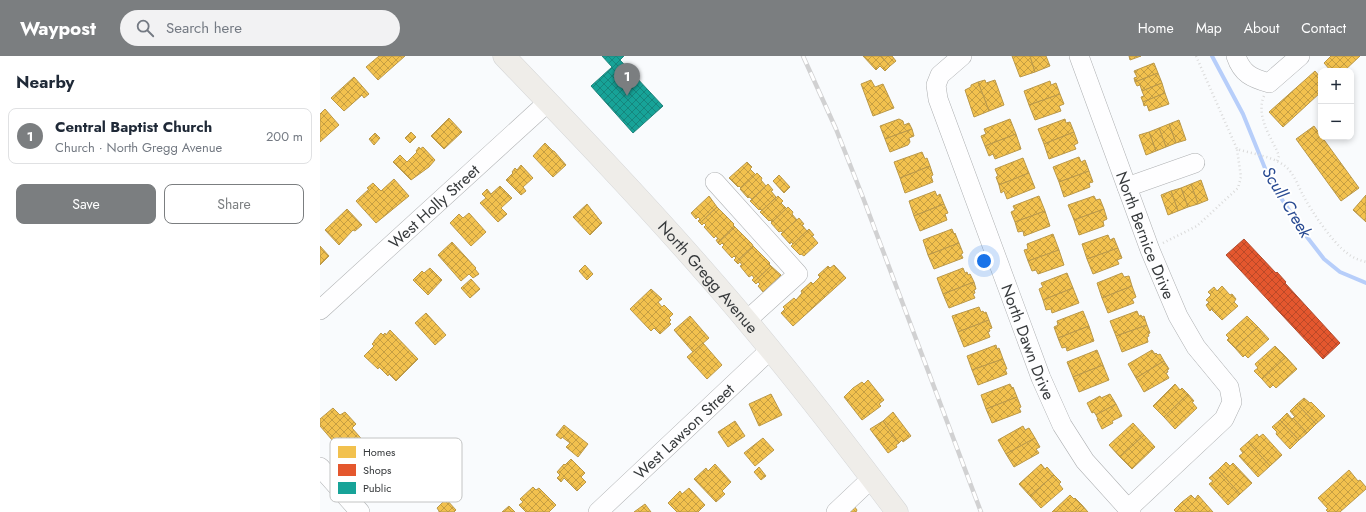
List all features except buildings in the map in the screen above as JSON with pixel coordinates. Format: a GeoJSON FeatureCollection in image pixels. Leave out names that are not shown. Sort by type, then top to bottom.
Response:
{"type":"FeatureCollection","features":[{"type":"Feature","properties":{"kind":"main road","name":"North Gregg Avenue"},"geometry":{"type":"LineString","coordinates":[[504,56],[651,210],[822,413],[897,512]]}},
{"type":"Feature","properties":{"kind":"street","name":"North Dawn Drive"},"geometry":{"type":"LineString","coordinates":[[962,56],[940,75],[936,85],[938,99],[1042,378],[1062,425],[1085,461],[1130,510]]}},
{"type":"Feature","properties":{"kind":"street","name":"North Bernice Drive"},"geometry":{"type":"LineString","coordinates":[[1079,56],[1150,250],[1178,316],[1196,347],[1229,387],[1232,402],[1224,419],[1130,510]]}},
{"type":"Feature","properties":{"kind":"street"},"geometry":{"type":"LineString","coordinates":[[1236,56],[1241,68],[1252,78],[1269,83],[1300,56]]}},
{"type":"Feature","properties":{"kind":"street","name":"West Holly Street"},"geometry":{"type":"LineString","coordinates":[[320,310],[548,102]]}},
{"type":"Feature","properties":{"kind":"street"},"geometry":{"type":"LineString","coordinates":[[1127,187],[1195,163]]}},
{"type":"Feature","properties":{"kind":"street"},"geometry":{"type":"LineString","coordinates":[[715,182],[798,274],[746,321]]}},
{"type":"Feature","properties":{"kind":"street","name":"West Lawson Street"},"geometry":{"type":"LineString","coordinates":[[598,512],[770,350]]}},
{"type":"Feature","properties":{"kind":"street"},"geometry":{"type":"LineString","coordinates":[[320,467],[330,478]]}},
{"type":"Feature","properties":{"kind":"street"},"geometry":{"type":"LineString","coordinates":[[836,512],[872,478]]}},
{"type":"Feature","properties":{"kind":"street"},"geometry":{"type":"LineString","coordinates":[[351,502],[360,512]]}},
{"type":"Feature","properties":{"kind":"path"},"geometry":{"type":"LineString","coordinates":[[1150,250],[1197,226],[1238,188],[1240,177],[1237,149],[1196,56]]}},
{"type":"Feature","properties":{"kind":"path"},"geometry":{"type":"LineString","coordinates":[[1269,83],[1261,103],[1261,112],[1279,156],[1277,161]]}},
{"type":"Feature","properties":{"kind":"path"},"geometry":{"type":"LineString","coordinates":[[1237,149],[1277,161],[1286,167],[1308,203],[1339,246],[1358,260],[1366,262]]}},
{"type":"Feature","properties":{"kind":"waterway","name":"Scull Creek"},"geometry":{"type":"LineString","coordinates":[[1212,56],[1243,114],[1271,183],[1307,237],[1324,259],[1340,272],[1366,283]]}},
{"type":"Feature","properties":{"kind":"railway"},"geometry":{"type":"LineString","coordinates":[[803,56],[836,129],[862,195],[981,512]]}},
{"type":"Feature","properties":{"kind":"place","name":"Central Baptist Church"},"geometry":{"type":"Point","coordinates":[627,96]}}]}
